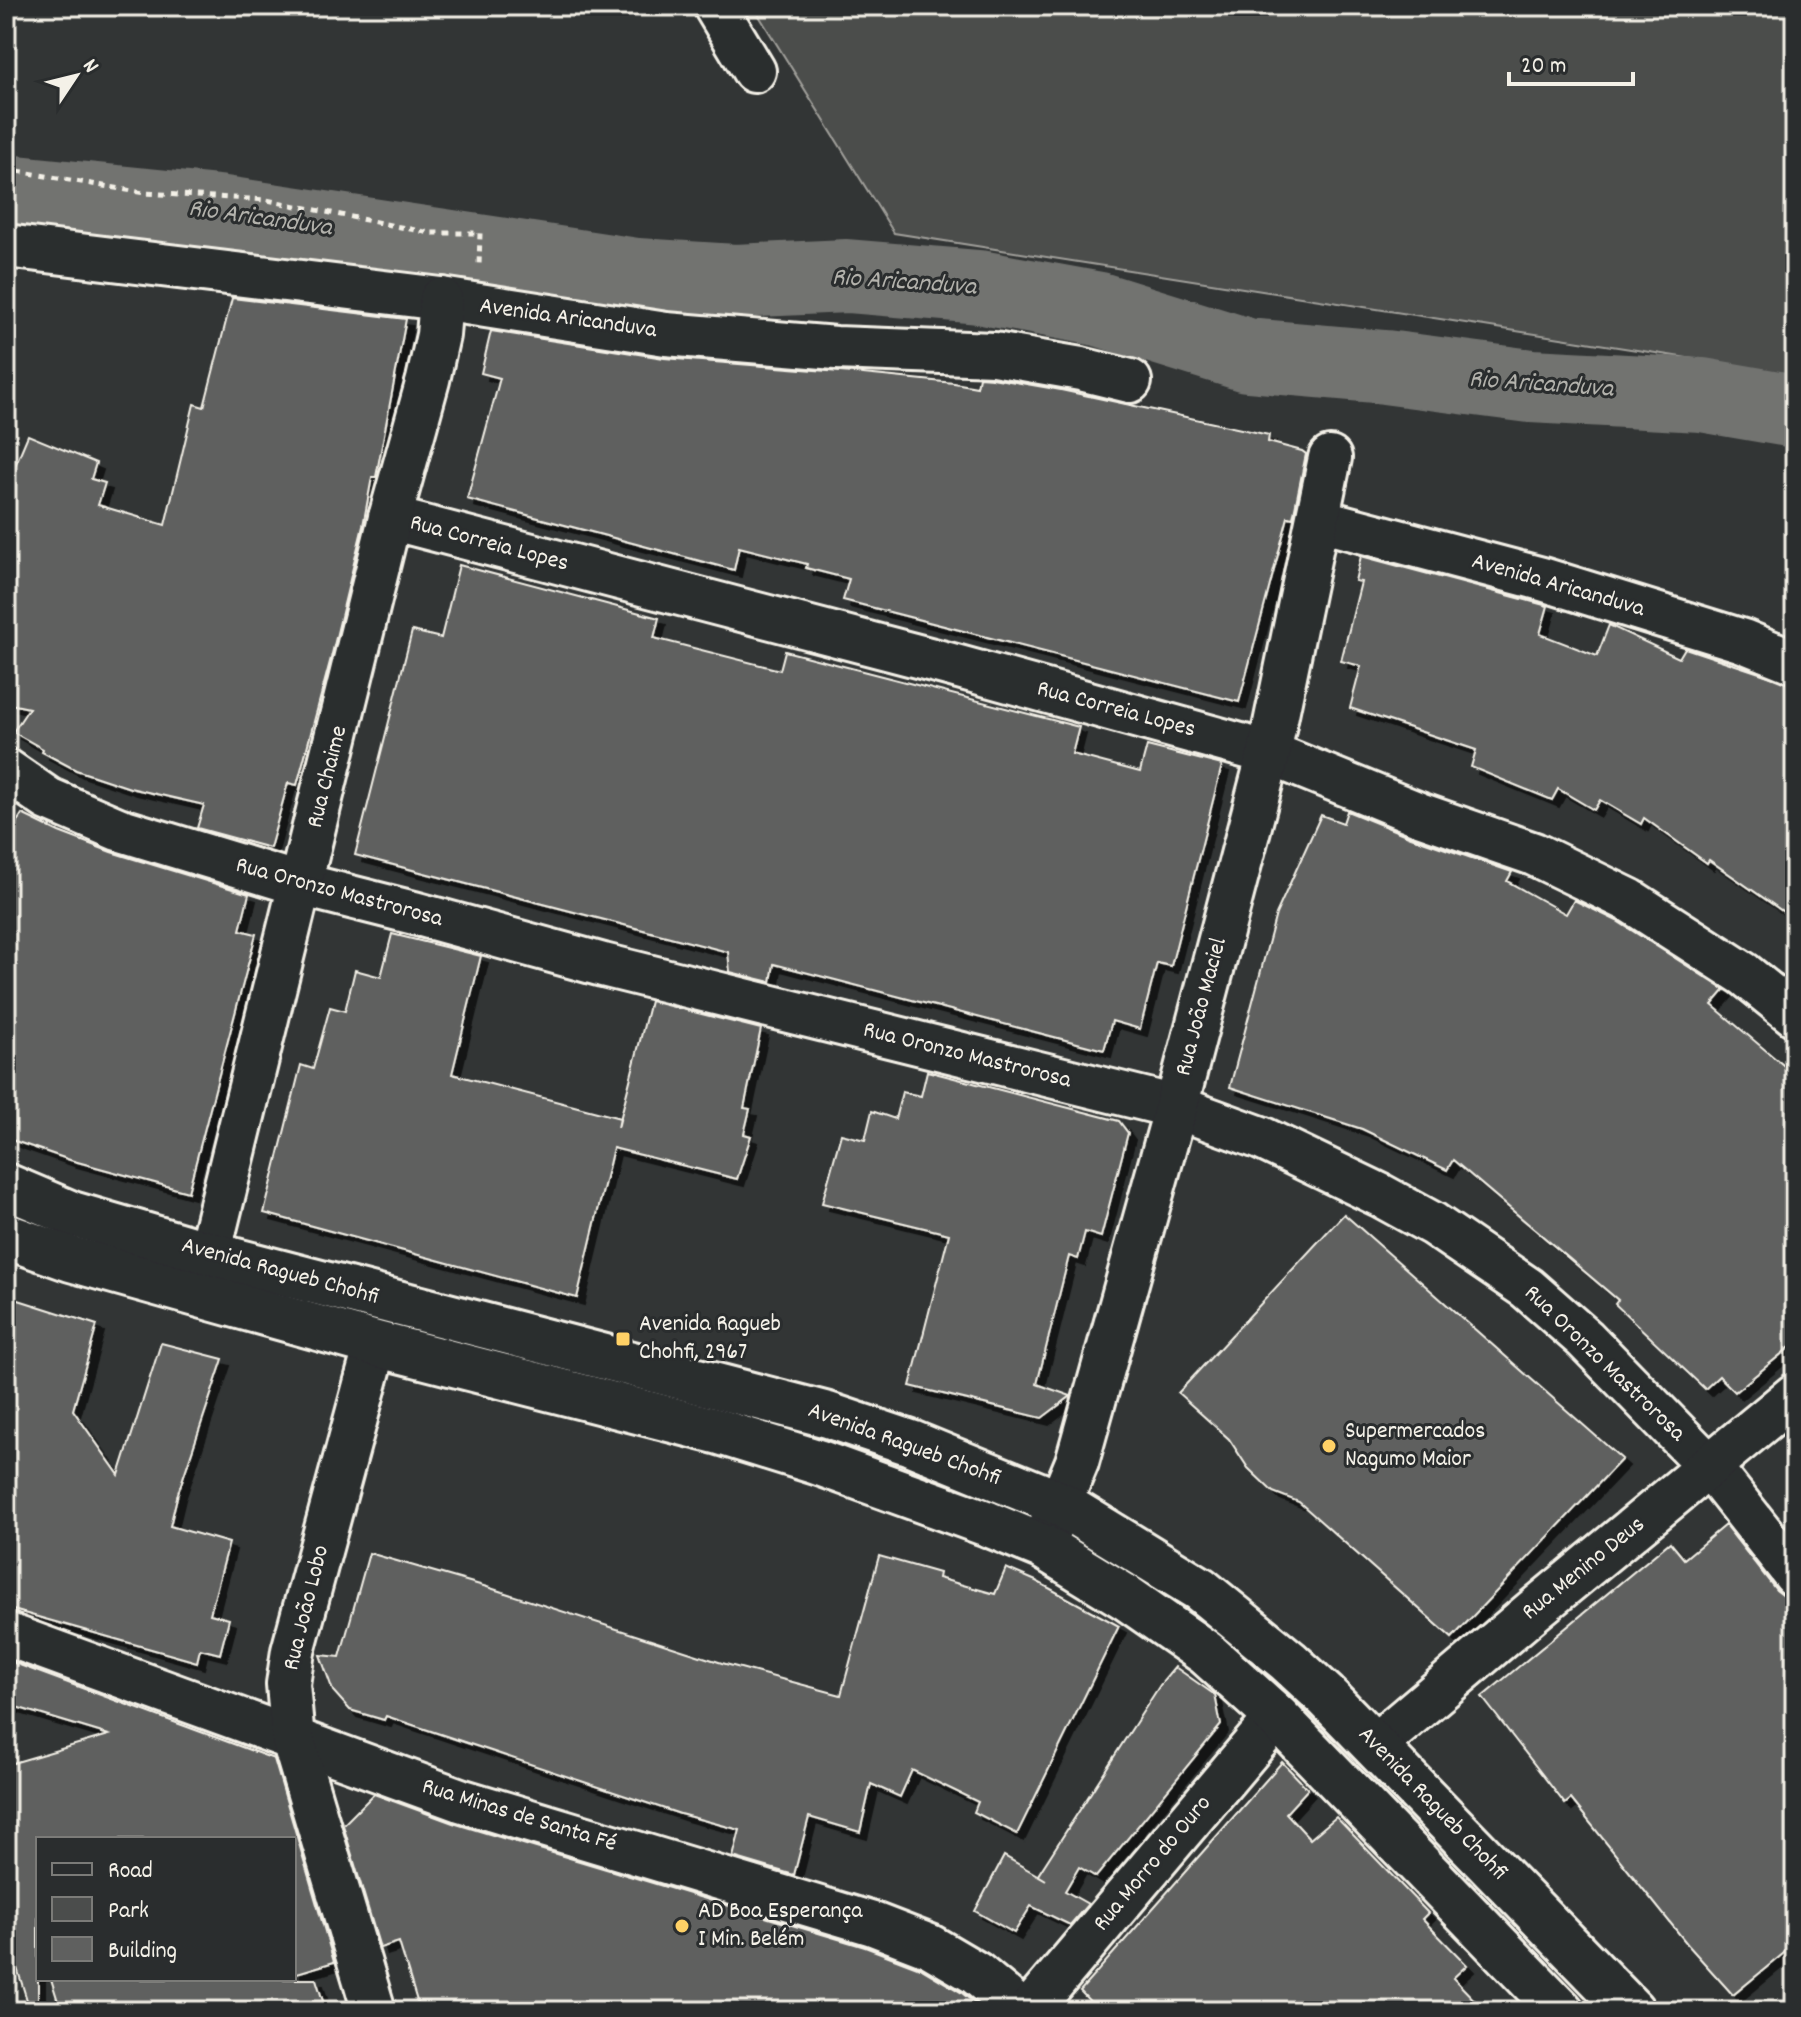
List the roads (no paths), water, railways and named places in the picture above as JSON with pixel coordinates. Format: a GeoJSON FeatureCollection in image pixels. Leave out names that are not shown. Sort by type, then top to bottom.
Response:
{"type":"FeatureCollection","features":[{"type":"Feature","properties":{"kind":"main road","name":"Avenida Ragueb Chohfi"},"geometry":{"type":"LineString","coordinates":[[6,1186],[72,1214],[209,1254],[828,1415],[911,1443],[1061,1504],[1200,1589],[1288,1661],[1375,1745],[1632,2011]]}},
{"type":"Feature","properties":{"kind":"main road","name":"Avenida Ragueb Chohfi"},"geometry":{"type":"LineString","coordinates":[[6,1236],[71,1259],[376,1344],[734,1437],[817,1462],[1042,1546],[1127,1598],[1206,1653],[1277,1717],[1561,2011]]}},
{"type":"Feature","properties":{"kind":"street"},"geometry":{"type":"LineString","coordinates":[[715,6],[754,71]]}},
{"type":"Feature","properties":{"kind":"street","name":"Avenida Aricanduva"},"geometry":{"type":"LineString","coordinates":[[6,246],[441,299],[666,334],[822,347],[994,354],[1130,381]]}},
{"type":"Feature","properties":{"kind":"street","name":"Rua Chaime"},"geometry":{"type":"LineString","coordinates":[[209,1254],[390,518],[428,380],[438,335],[441,299]]}},
{"type":"Feature","properties":{"kind":"street","name":"Rua João Maciel"},"geometry":{"type":"LineString","coordinates":[[1042,1546],[1077,1462],[1176,1107],[1269,753],[1330,458]]}},
{"type":"Feature","properties":{"kind":"street","name":"Rua Correia Lopes"},"geometry":{"type":"LineString","coordinates":[[390,518],[948,664],[1269,753],[1419,814],[1534,854],[1629,900],[1744,974],[1795,1015]]}},
{"type":"Feature","properties":{"kind":"street","name":"Avenida Aricanduva"},"geometry":{"type":"LineString","coordinates":[[1319,520],[1542,579],[1743,641],[1795,662]]}},
{"type":"Feature","properties":{"kind":"street","name":"Rua Oronzo Mastrorosa"},"geometry":{"type":"LineString","coordinates":[[6,770],[48,799],[118,829],[299,884],[603,965],[1176,1107],[1261,1138],[1322,1165],[1433,1224],[1527,1288],[1585,1339],[1709,1466],[1795,1575]]}},
{"type":"Feature","properties":{"kind":"street","name":"Rua João Lobo"},"geometry":{"type":"LineString","coordinates":[[374,2011],[293,1740],[288,1684],[293,1651],[376,1344]]}},
{"type":"Feature","properties":{"kind":"street","name":"Rua Menino Deus"},"geometry":{"type":"LineString","coordinates":[[1375,1745],[1795,1395]]}},
{"type":"Feature","properties":{"kind":"street","name":"Rua Minas de Santa Fé"},"geometry":{"type":"LineString","coordinates":[[6,1634],[460,1800],[873,1924],[930,1946],[976,1973],[1022,2011]]}},
{"type":"Feature","properties":{"kind":"street","name":"Rua Morro do Ouro"},"geometry":{"type":"LineString","coordinates":[[1029,2011],[1277,1717]]}},
{"type":"Feature","properties":{"kind":"waterway","name":"Rio Aricanduva"},"geometry":{"type":"LineString","coordinates":[[6,191],[218,212],[637,275],[735,281],[847,276],[979,287],[1099,309],[1247,355],[1385,367],[1531,386],[1702,395],[1795,411]]}},
{"type":"Feature","properties":{"kind":"place","name":"Avenida Ragueb Chohfi, 2967"},"geometry":{"type":"Point","coordinates":[623,1339]}},
{"type":"Feature","properties":{"kind":"place","name":"Supermercados Nagumo Maior"},"geometry":{"type":"Point","coordinates":[1329,1446]}},
{"type":"Feature","properties":{"kind":"place","name":"AD Boa Esperança I Min. Belém"},"geometry":{"type":"Point","coordinates":[682,1926]}}]}
